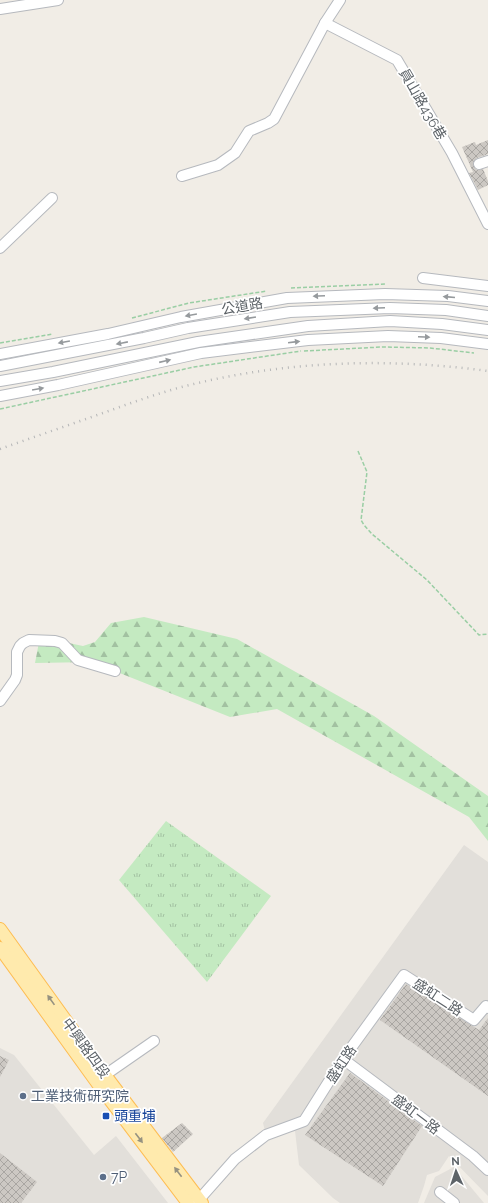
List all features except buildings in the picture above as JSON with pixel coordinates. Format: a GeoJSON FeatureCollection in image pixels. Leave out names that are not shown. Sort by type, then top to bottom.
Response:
{"type":"FeatureCollection","features":[{"type":"Feature","properties":{"kind":"main road","name":"中興路四段"},"geometry":{"type":"LineString","coordinates":[[0,929],[101,1080]]}},
{"type":"Feature","properties":{"kind":"main road","name":"中興路四段"},"geometry":{"type":"LineString","coordinates":[[0,948],[196,1202]]}},
{"type":"Feature","properties":{"kind":"street"},"geometry":{"type":"LineString","coordinates":[[0,9],[14,3],[58,0]]}},
{"type":"Feature","properties":{"kind":"street"},"geometry":{"type":"LineString","coordinates":[[182,176],[218,165],[235,153],[249,131],[274,119],[325,23],[340,0]]}},
{"type":"Feature","properties":{"kind":"street","name":"員山路436巷"},"geometry":{"type":"LineString","coordinates":[[325,23],[397,60],[452,153],[488,224]]}},
{"type":"Feature","properties":{"kind":"street"},"geometry":{"type":"LineString","coordinates":[[0,248],[52,198]]}},
{"type":"Feature","properties":{"kind":"street"},"geometry":{"type":"LineString","coordinates":[[423,278],[488,286]]}},
{"type":"Feature","properties":{"kind":"street","name":"公道路"},"geometry":{"type":"LineString","coordinates":[[0,354],[108,334],[181,317],[287,298],[385,294],[448,296],[488,301]]}},
{"type":"Feature","properties":{"kind":"street","name":"公道路"},"geometry":{"type":"LineString","coordinates":[[0,366],[137,340],[188,328],[290,312],[390,308],[446,310],[488,316]]}},
{"type":"Feature","properties":{"kind":"street","name":"公道路"},"geometry":{"type":"LineString","coordinates":[[0,381],[53,372],[198,342],[308,326],[390,321],[442,324],[488,330]]}},
{"type":"Feature","properties":{"kind":"street"},"geometry":{"type":"LineString","coordinates":[[0,396],[201,354],[308,340],[388,336],[441,338],[488,344]]}},
{"type":"Feature","properties":{"kind":"street"},"geometry":{"type":"LineString","coordinates":[[0,701],[17,675],[17,652],[23,643],[29,640],[62,643],[78,660],[115,671]]}},
{"type":"Feature","properties":{"kind":"street","name":"盛虹二路"},"geometry":{"type":"LineString","coordinates":[[404,975],[474,1020],[486,1006],[488,1008]]}},
{"type":"Feature","properties":{"kind":"street","name":"盛虹路"},"geometry":{"type":"LineString","coordinates":[[196,1202],[235,1158],[266,1135],[304,1121],[343,1059],[404,975]]}},
{"type":"Feature","properties":{"kind":"street"},"geometry":{"type":"LineString","coordinates":[[101,1080],[154,1041]]}},
{"type":"Feature","properties":{"kind":"street","name":"盛虹一路"},"geometry":{"type":"LineString","coordinates":[[343,1059],[473,1156],[488,1170]]}},
{"type":"Feature","properties":{"kind":"street"},"geometry":{"type":"LineString","coordinates":[[440,1192],[454,1203]]}},
{"type":"Feature","properties":{"kind":"path"},"geometry":{"type":"LineString","coordinates":[[0,409],[194,367],[304,351],[382,347],[430,348],[474,352]]}},
{"type":"Feature","properties":{"kind":"path"},"geometry":{"type":"LineString","coordinates":[[358,451],[367,472],[361,511],[361,520],[364,525],[372,534],[427,580],[479,635],[488,634]]}},
{"type":"Feature","properties":{"kind":"shaded area"},"geometry":{"type":"Polygon","coordinates":[[[464,845],[488,862],[488,1196],[449,1156],[439,1171],[427,1175],[418,1203],[340,1203],[299,1165],[295,1131],[266,1135],[263,1123],[464,845]]]}},
{"type":"Feature","properties":{"kind":"shaded area","name":"工業技術研究院"},"geometry":{"type":"Polygon","coordinates":[[[0,1048],[14,1055],[94,1155],[116,1136],[168,1203],[0,1203],[0,1048]]]}},
{"type":"Feature","properties":{"kind":"shaded area"},"geometry":{"type":"Polygon","coordinates":[[[454,1167],[484,1203],[424,1203],[435,1177],[454,1167]]]}},
{"type":"Feature","properties":{"kind":"green space"},"geometry":{"type":"Polygon","coordinates":[[[144,617],[237,639],[374,716],[488,796],[488,841],[469,817],[277,709],[230,717],[92,662],[35,663],[40,637],[83,646],[95,642],[111,623],[144,617]]]}},
{"type":"Feature","properties":{"kind":"green space"},"geometry":{"type":"Polygon","coordinates":[[[166,821],[271,896],[207,982],[119,880],[166,821]]]}},
{"type":"Feature","properties":{"kind":"railway"},"geometry":{"type":"LineString","coordinates":[[0,449],[178,388],[255,372],[293,367],[371,363],[410,364],[488,371]]}},
{"type":"Feature","properties":{"kind":"place","name":"工業技術研究院"},"geometry":{"type":"Point","coordinates":[23,1096]}},
{"type":"Feature","properties":{"kind":"place","name":"頭重埔"},"geometry":{"type":"Point","coordinates":[106,1116]}},
{"type":"Feature","properties":{"kind":"place","name":"7P"},"geometry":{"type":"Point","coordinates":[103,1177]}}]}
